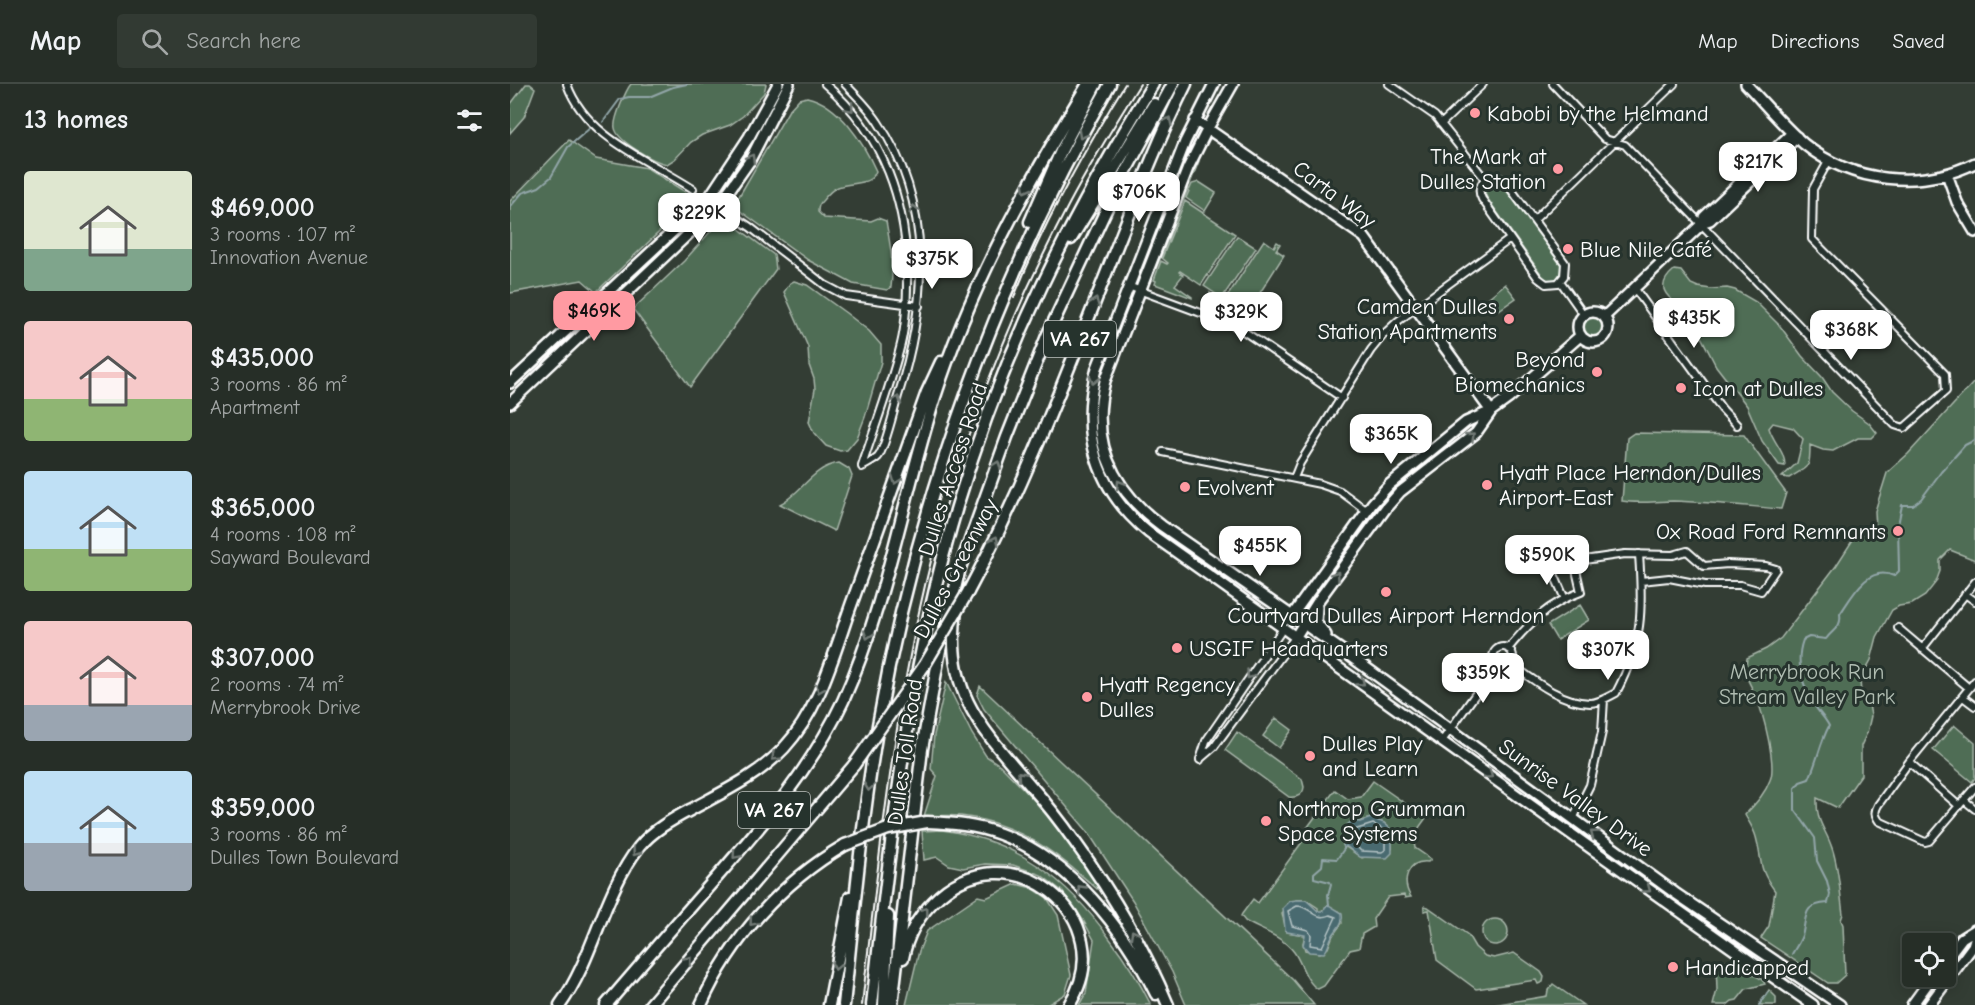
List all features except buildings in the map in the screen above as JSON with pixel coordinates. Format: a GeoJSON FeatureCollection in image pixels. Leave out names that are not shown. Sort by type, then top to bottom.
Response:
{"type":"FeatureCollection","features":[{"type":"Feature","properties":{"kind":"highway","name":"VA 267"},"geometry":{"type":"LineString","coordinates":[[606,1005],[763,824],[806,765],[834,718],[850,684],[868,633],[927,424],[959,330],[1018,202],[1088,84]]}},
{"type":"Feature","properties":{"kind":"highway"},"geometry":{"type":"LineString","coordinates":[[978,366],[988,323],[1030,222],[1061,151],[1096,84]]}},
{"type":"Feature","properties":{"kind":"highway","name":"Dulles Access Road"},"geometry":{"type":"LineString","coordinates":[[844,1005],[876,737],[902,603],[939,476],[1005,297],[1045,207],[1110,84]]}},
{"type":"Feature","properties":{"kind":"highway","name":"Dulles Access Road"},"geometry":{"type":"LineString","coordinates":[[872,1005],[896,802],[911,706],[927,625],[951,527],[991,407],[1028,315],[1077,212],[1153,84]]}},
{"type":"Feature","properties":{"kind":"highway"},"geometry":{"type":"LineString","coordinates":[[1028,315],[1076,231],[1166,84]]}},
{"type":"Feature","properties":{"kind":"highway","name":"Dulles Toll Road"},"geometry":{"type":"LineString","coordinates":[[894,1005],[915,798],[930,700],[960,568],[1025,390],[1061,305],[1114,193],[1173,84]]}},
{"type":"Feature","properties":{"kind":"highway","name":"Dulles Greenway"},"geometry":{"type":"LineString","coordinates":[[650,1005],[854,765],[911,686],[968,592],[1002,526],[1033,457],[1147,169],[1186,84]]}},
{"type":"Feature","properties":{"kind":"highway"},"geometry":{"type":"LineString","coordinates":[[560,1005],[573,983],[621,877],[632,856],[645,840],[672,820],[764,767],[783,750],[804,723],[827,672],[933,377],[959,330]]}},
{"type":"Feature","properties":{"kind":"highway"},"geometry":{"type":"LineString","coordinates":[[974,532],[954,630],[955,658],[965,696],[989,737],[1051,810],[1101,879],[1137,940],[1168,1005]]}},
{"type":"Feature","properties":{"kind":"highway"},"geometry":{"type":"LineString","coordinates":[[884,1005],[896,802]]}},
{"type":"Feature","properties":{"kind":"highway"},"geometry":{"type":"LineString","coordinates":[[701,1005],[723,963],[760,913],[800,875],[845,845],[888,829],[927,822],[961,824],[992,831],[1019,842],[1053,863],[1080,887],[1112,925],[1147,976],[1162,1005]]}},
{"type":"Feature","properties":{"kind":"highway"},"geometry":{"type":"LineString","coordinates":[[829,1005],[864,826]]}},
{"type":"Feature","properties":{"kind":"highway"},"geometry":{"type":"LineString","coordinates":[[894,1005],[907,942],[924,911],[943,892],[964,879],[977,874],[997,872],[1022,876],[1045,887],[1059,899],[1073,918],[1081,938],[1083,956],[1081,977],[1069,1005]]}},
{"type":"Feature","properties":{"kind":"street"},"geometry":{"type":"LineString","coordinates":[[567,84],[579,105],[599,129],[628,150],[693,189]]}},
{"type":"Feature","properties":{"kind":"street"},"geometry":{"type":"LineString","coordinates":[[510,383],[708,199],[749,137],[778,84]]}},
{"type":"Feature","properties":{"kind":"street"},"geometry":{"type":"LineString","coordinates":[[510,403],[718,206],[749,162],[789,84]]}},
{"type":"Feature","properties":{"kind":"street"},"geometry":{"type":"LineString","coordinates":[[825,84],[850,108],[871,135],[891,177],[900,203],[906,237],[904,327],[897,359],[862,467],[879,456],[909,362],[919,306],[920,262],[918,223],[905,176],[882,128],[845,84]]}},
{"type":"Feature","properties":{"kind":"street","name":"Sunrise Valley Drive"},"geometry":{"type":"LineString","coordinates":[[1214,84],[1185,142],[1096,368],[1090,400],[1092,442],[1103,476],[1118,502],[1141,527],[1284,627],[1708,933],[1813,1005]]}},
{"type":"Feature","properties":{"kind":"street","name":"Sunrise Valley Drive"},"geometry":{"type":"LineString","coordinates":[[1233,84],[1208,128],[1180,188],[1108,371],[1101,397],[1100,412],[1102,437],[1115,476],[1128,495],[1146,514],[1350,656],[1736,936],[1840,1005]]}},
{"type":"Feature","properties":{"kind":"street"},"geometry":{"type":"LineString","coordinates":[[1389,84],[1435,116],[1485,179]]}},
{"type":"Feature","properties":{"kind":"street"},"geometry":{"type":"LineString","coordinates":[[1441,124],[1483,84]]}},
{"type":"Feature","properties":{"kind":"street"},"geometry":{"type":"LineString","coordinates":[[1553,84],[1604,137],[1613,144],[1625,145],[1703,223],[1895,425],[1904,428],[1946,391],[1945,374],[1812,239],[1813,189],[1829,160]]}},
{"type":"Feature","properties":{"kind":"street"},"geometry":{"type":"LineString","coordinates":[[1534,220],[1674,84]]}},
{"type":"Feature","properties":{"kind":"street"},"geometry":{"type":"LineString","coordinates":[[1746,84],[1794,135],[1829,160],[1855,171],[1890,178],[1917,179],[1947,174],[1975,163]]}},
{"type":"Feature","properties":{"kind":"street","name":"Carta Way"},"geometry":{"type":"LineString","coordinates":[[1196,120],[1364,237],[1491,411]]}},
{"type":"Feature","properties":{"kind":"street"},"geometry":{"type":"LineString","coordinates":[[1604,317],[1703,223],[1710,220],[1794,135]]}},
{"type":"Feature","properties":{"kind":"street"},"geometry":{"type":"LineString","coordinates":[[1947,174],[1957,202],[1975,232]]}},
{"type":"Feature","properties":{"kind":"street"},"geometry":{"type":"LineString","coordinates":[[1493,176],[1503,179],[1534,220],[1565,263],[1566,271],[1560,281],[1551,285],[1541,282],[1480,195],[1479,190],[1485,179],[1493,176]]}},
{"type":"Feature","properties":{"kind":"street"},"geometry":{"type":"LineString","coordinates":[[708,199],[750,227],[825,285],[846,296],[919,306]]}},
{"type":"Feature","properties":{"kind":"street"},"geometry":{"type":"LineString","coordinates":[[1294,478],[1300,463],[1384,334],[1398,321],[1510,239]]}},
{"type":"Feature","properties":{"kind":"street"},"geometry":{"type":"LineString","coordinates":[[1560,281],[1584,315]]}},
{"type":"Feature","properties":{"kind":"street"},"geometry":{"type":"LineString","coordinates":[[1128,286],[1236,326],[1342,398]]}},
{"type":"Feature","properties":{"kind":"street"},"geometry":{"type":"LineString","coordinates":[[1635,289],[1722,409],[1737,425]]}},
{"type":"Feature","properties":{"kind":"street"},"geometry":{"type":"LineString","coordinates":[[1597,312],[1604,317],[1608,326],[1606,336],[1593,343],[1580,336],[1577,327],[1584,315],[1597,312]]}},
{"type":"Feature","properties":{"kind":"street"},"geometry":{"type":"LineString","coordinates":[[1491,411],[1476,433],[1393,500],[1214,747],[1200,760],[1206,741],[1292,615],[1366,511],[1389,485],[1466,422],[1491,411],[1514,394],[1580,336]]}},
{"type":"Feature","properties":{"kind":"street"},"geometry":{"type":"LineString","coordinates":[[1162,452],[1320,484],[1340,491],[1366,511]]}},
{"type":"Feature","properties":{"kind":"street"},"geometry":{"type":"LineString","coordinates":[[1564,597],[1550,565],[1639,554],[1672,555],[1687,551],[1704,566],[1728,564],[1766,566],[1776,569],[1761,591],[1740,585],[1705,585],[1669,578],[1641,580]]}},
{"type":"Feature","properties":{"kind":"street"},"geometry":{"type":"LineString","coordinates":[[1510,663],[1534,681],[1578,702],[1592,703],[1616,693],[1633,656],[1641,621],[1639,554]]}},
{"type":"Feature","properties":{"kind":"street"},"geometry":{"type":"LineString","coordinates":[[1508,649],[1539,615],[1564,597],[1581,592],[1574,561]]}},
{"type":"Feature","properties":{"kind":"street"},"geometry":{"type":"LineString","coordinates":[[1922,648],[1975,582]]}},
{"type":"Feature","properties":{"kind":"street"},"geometry":{"type":"LineString","coordinates":[[1965,594],[1975,601]]}},
{"type":"Feature","properties":{"kind":"street"},"geometry":{"type":"LineString","coordinates":[[1320,598],[1315,617],[1318,627],[1350,656]]}},
{"type":"Feature","properties":{"kind":"street"},"geometry":{"type":"LineString","coordinates":[[1898,628],[1969,688]]}},
{"type":"Feature","properties":{"kind":"street"},"geometry":{"type":"LineString","coordinates":[[1500,647],[1508,649],[1512,654],[1510,663],[1503,666],[1497,664],[1493,660],[1495,651],[1500,647]]}},
{"type":"Feature","properties":{"kind":"street"},"geometry":{"type":"LineString","coordinates":[[1442,741],[1449,728],[1497,664]]}},
{"type":"Feature","properties":{"kind":"street"},"geometry":{"type":"LineString","coordinates":[[1975,681],[1909,762],[1875,811],[1879,821],[1924,842],[1929,841],[1975,787]]}},
{"type":"Feature","properties":{"kind":"street"},"geometry":{"type":"LineString","coordinates":[[1963,697],[1975,706]]}},
{"type":"Feature","properties":{"kind":"street"},"geometry":{"type":"LineString","coordinates":[[1573,819],[1590,785],[1602,732],[1604,699]]}},
{"type":"Feature","properties":{"kind":"street"},"geometry":{"type":"LineString","coordinates":[[1909,762],[1959,806]]}},
{"type":"Feature","properties":{"kind":"street"},"geometry":{"type":"LineString","coordinates":[[1964,800],[1975,809]]}},
{"type":"Feature","properties":{"kind":"street"},"geometry":{"type":"LineString","coordinates":[[1956,946],[1962,938],[1975,930]]}},
{"type":"Feature","properties":{"kind":"street"},"geometry":{"type":"LineString","coordinates":[[1929,1005],[1973,946],[1975,939]]}},
{"type":"Feature","properties":{"kind":"street"},"geometry":{"type":"LineString","coordinates":[[1912,1005],[1925,987]]}},
{"type":"Feature","properties":{"kind":"green space"},"geometry":{"type":"Polygon","coordinates":[[[526,84],[535,88],[524,117],[510,133],[510,105],[526,84]]]}},
{"type":"Feature","properties":{"kind":"green space"},"geometry":{"type":"Polygon","coordinates":[[[631,84],[766,84],[764,93],[743,116],[730,125],[702,135],[667,164],[637,150],[617,133],[616,119],[623,98],[631,84]]]}},
{"type":"Feature","properties":{"kind":"green space"},"geometry":{"type":"Polygon","coordinates":[[[807,97],[829,107],[849,126],[876,171],[865,182],[843,185],[834,189],[820,204],[818,212],[824,218],[871,221],[878,218],[886,221],[892,270],[891,287],[887,290],[853,284],[808,260],[734,205],[789,110],[799,99],[807,97]]]}},
{"type":"Feature","properties":{"kind":"green space"},"geometry":{"type":"Polygon","coordinates":[[[569,140],[596,159],[647,168],[695,198],[596,292],[582,280],[510,293],[510,201],[569,140]]]}},
{"type":"Feature","properties":{"kind":"green space"},"geometry":{"type":"Polygon","coordinates":[[[1197,160],[1199,161],[1152,279],[1150,279],[1197,160]]]}},
{"type":"Feature","properties":{"kind":"green space"},"geometry":{"type":"Polygon","coordinates":[[[1496,181],[1501,183],[1561,265],[1557,279],[1548,281],[1544,278],[1487,198],[1485,192],[1488,184],[1496,181]]]}},
{"type":"Feature","properties":{"kind":"green space"},"geometry":{"type":"Polygon","coordinates":[[[1199,182],[1216,193],[1205,211],[1186,198],[1192,184],[1199,182]]]}},
{"type":"Feature","properties":{"kind":"green space"},"geometry":{"type":"Polygon","coordinates":[[[1185,201],[1235,234],[1201,285],[1179,272],[1183,275],[1175,285],[1192,298],[1155,284],[1154,280],[1161,261],[1168,263],[1162,258],[1185,201]]]}},
{"type":"Feature","properties":{"kind":"green space"},"geometry":{"type":"Polygon","coordinates":[[[719,225],[735,226],[774,255],[776,269],[690,387],[633,309],[719,225]]]}},
{"type":"Feature","properties":{"kind":"green space"},"geometry":{"type":"Polygon","coordinates":[[[1237,236],[1256,248],[1222,298],[1204,286],[1237,236]]]}},
{"type":"Feature","properties":{"kind":"green space"},"geometry":{"type":"Polygon","coordinates":[[[1264,240],[1274,247],[1277,242],[1280,244],[1276,250],[1284,255],[1244,318],[1225,300],[1264,240]]]}},
{"type":"Feature","properties":{"kind":"green space"},"geometry":{"type":"Polygon","coordinates":[[[1674,270],[1681,271],[1691,284],[1698,287],[1735,290],[1756,302],[1780,326],[1832,392],[1869,423],[1877,433],[1872,438],[1858,438],[1833,451],[1810,445],[1810,458],[1807,466],[1789,478],[1782,477],[1797,463],[1803,439],[1793,428],[1773,423],[1769,428],[1783,456],[1785,466],[1779,465],[1762,441],[1747,406],[1716,366],[1692,319],[1668,297],[1664,285],[1674,270]]]}},
{"type":"Feature","properties":{"kind":"green space"},"geometry":{"type":"Polygon","coordinates":[[[794,281],[807,285],[846,313],[869,331],[881,345],[881,362],[865,417],[857,438],[847,450],[840,451],[826,446],[814,433],[809,422],[815,389],[809,365],[808,347],[784,292],[794,281]]]}},
{"type":"Feature","properties":{"kind":"green space"},"geometry":{"type":"Polygon","coordinates":[[[1505,284],[1516,298],[1499,310],[1489,297],[1505,284]]]}},
{"type":"Feature","properties":{"kind":"green space"},"geometry":{"type":"Polygon","coordinates":[[[1210,293],[1240,318],[1208,303],[1210,293]]]}},
{"type":"Feature","properties":{"kind":"green space"},"geometry":{"type":"Polygon","coordinates":[[[1593,316],[1601,319],[1604,327],[1601,335],[1593,338],[1585,335],[1582,327],[1585,319],[1593,316]]]}},
{"type":"Feature","properties":{"kind":"green space","name":"Merrybrook Run Stream Valley Park"},"geometry":{"type":"Polygon","coordinates":[[[1975,381],[1975,560],[1950,550],[1940,560],[1940,571],[1936,582],[1925,596],[1912,604],[1899,606],[1892,610],[1877,637],[1871,660],[1860,680],[1861,693],[1869,704],[1871,716],[1861,746],[1861,775],[1838,808],[1817,798],[1819,819],[1836,864],[1843,914],[1841,920],[1845,975],[1836,983],[1828,983],[1761,938],[1769,926],[1775,891],[1763,870],[1755,834],[1745,815],[1768,785],[1772,763],[1762,715],[1746,676],[1747,658],[1766,649],[1781,638],[1836,566],[1854,538],[1876,529],[1875,511],[1887,473],[1908,454],[1975,381]]]}},
{"type":"Feature","properties":{"kind":"green space"},"geometry":{"type":"Polygon","coordinates":[[[1634,433],[1744,435],[1786,493],[1781,509],[1673,501],[1622,501],[1627,438],[1634,433]]]}},
{"type":"Feature","properties":{"kind":"green space"},"geometry":{"type":"Polygon","coordinates":[[[839,463],[849,469],[852,476],[834,531],[780,504],[795,494],[821,470],[839,463]]]}},
{"type":"Feature","properties":{"kind":"green space"},"geometry":{"type":"Polygon","coordinates":[[[1580,605],[1589,620],[1557,640],[1548,625],[1580,605]]]}},
{"type":"Feature","properties":{"kind":"green space"},"geometry":{"type":"Polygon","coordinates":[[[1581,638],[1585,647],[1579,649],[1580,653],[1574,655],[1569,643],[1581,638]]]}},
{"type":"Feature","properties":{"kind":"green space"},"geometry":{"type":"Polygon","coordinates":[[[946,682],[972,734],[986,756],[1000,765],[1042,808],[1099,886],[1097,889],[1067,863],[1018,832],[981,819],[924,816],[937,776],[931,769],[934,735],[946,682]]]}},
{"type":"Feature","properties":{"kind":"green space"},"geometry":{"type":"Polygon","coordinates":[[[980,686],[1293,980],[1314,1005],[1186,1005],[1172,972],[1133,901],[1088,832],[984,709],[977,695],[980,686]]]}},
{"type":"Feature","properties":{"kind":"green space"},"geometry":{"type":"Polygon","coordinates":[[[1276,718],[1292,730],[1279,748],[1263,736],[1276,718]]]}},
{"type":"Feature","properties":{"kind":"green space"},"geometry":{"type":"Polygon","coordinates":[[[1954,725],[1975,743],[1975,778],[1972,782],[1933,750],[1954,725]]]}},
{"type":"Feature","properties":{"kind":"green space"},"geometry":{"type":"Polygon","coordinates":[[[1237,732],[1302,779],[1304,787],[1301,794],[1289,797],[1225,750],[1237,732]]]}},
{"type":"Feature","properties":{"kind":"green space"},"geometry":{"type":"Polygon","coordinates":[[[1373,781],[1426,818],[1413,836],[1415,848],[1431,859],[1428,862],[1415,864],[1408,873],[1406,885],[1411,897],[1405,898],[1404,895],[1388,897],[1373,919],[1374,927],[1362,934],[1359,948],[1350,950],[1324,986],[1318,989],[1310,982],[1289,946],[1245,921],[1241,916],[1253,899],[1258,903],[1310,831],[1307,828],[1335,790],[1348,799],[1361,797],[1373,781]],[[1371,818],[1347,825],[1349,837],[1343,845],[1362,858],[1392,849],[1391,830],[1384,823],[1371,818]],[[1296,900],[1282,914],[1287,932],[1305,935],[1303,943],[1305,950],[1320,953],[1328,948],[1333,935],[1342,923],[1339,911],[1332,909],[1318,911],[1318,908],[1306,900],[1296,900]]]}},
{"type":"Feature","properties":{"kind":"green space"},"geometry":{"type":"Polygon","coordinates":[[[942,830],[969,835],[1017,853],[1058,881],[1094,918],[1110,939],[1132,971],[1151,1005],[1079,1005],[1086,993],[1094,940],[1062,891],[1041,875],[1013,865],[985,864],[963,868],[949,865],[937,857],[924,860],[922,831],[942,830]]]}},
{"type":"Feature","properties":{"kind":"green space"},"geometry":{"type":"Polygon","coordinates":[[[1016,884],[1032,888],[1047,898],[1058,915],[1071,975],[1065,994],[1047,1005],[906,1005],[919,951],[927,931],[978,896],[986,898],[1016,884]]]}},
{"type":"Feature","properties":{"kind":"green space"},"geometry":{"type":"Polygon","coordinates":[[[1424,906],[1468,935],[1475,947],[1485,956],[1494,958],[1514,953],[1541,972],[1544,977],[1543,982],[1538,984],[1536,980],[1476,989],[1437,960],[1429,910],[1424,911],[1424,906]]]}},
{"type":"Feature","properties":{"kind":"green space"},"geometry":{"type":"Polygon","coordinates":[[[1495,919],[1504,923],[1508,932],[1504,941],[1495,945],[1486,941],[1482,932],[1486,923],[1495,919]]]}},
{"type":"Feature","properties":{"kind":"green space"},"geometry":{"type":"Polygon","coordinates":[[[1720,960],[1731,962],[1737,971],[1753,975],[1765,984],[1746,989],[1737,1000],[1727,1005],[1713,1005],[1717,990],[1716,963],[1720,960]]]}},
{"type":"Feature","properties":{"kind":"green space"},"geometry":{"type":"Polygon","coordinates":[[[1553,984],[1583,1005],[1493,1005],[1547,996],[1553,984]]]}},
{"type":"Feature","properties":{"kind":"green space"},"geometry":{"type":"Polygon","coordinates":[[[1769,990],[1776,997],[1776,1005],[1759,1005],[1769,990]]]}},
{"type":"Feature","properties":{"kind":"water"},"geometry":{"type":"Polygon","coordinates":[[[1371,818],[1384,823],[1392,830],[1392,853],[1387,858],[1360,857],[1346,846],[1344,849],[1343,844],[1349,837],[1347,825],[1352,821],[1360,822],[1371,818]]]}},
{"type":"Feature","properties":{"kind":"water"},"geometry":{"type":"Polygon","coordinates":[[[1306,900],[1318,911],[1324,911],[1329,905],[1342,913],[1341,922],[1324,953],[1309,952],[1303,945],[1305,935],[1285,930],[1283,908],[1290,901],[1306,900]]]}},
{"type":"Feature","properties":{"kind":"waterway"},"geometry":{"type":"LineString","coordinates":[[603,122],[620,99],[649,97],[687,84]]}},
{"type":"Feature","properties":{"kind":"waterway"},"geometry":{"type":"LineString","coordinates":[[510,207],[522,193],[539,187],[551,177],[568,147],[590,128]]}},
{"type":"Feature","properties":{"kind":"waterway"},"geometry":{"type":"LineString","coordinates":[[1792,954],[1801,937],[1808,911],[1815,906],[1828,903],[1830,894],[1827,881],[1817,861],[1815,838],[1795,810],[1795,788],[1800,782],[1809,779],[1829,726],[1810,698],[1803,682],[1800,665],[1803,640],[1809,637],[1826,639],[1838,625],[1840,614],[1862,584],[1876,574],[1885,573],[1894,576],[1899,571],[1898,525],[1902,505],[1913,505],[1921,499],[1965,445],[1975,440]]}},
{"type":"Feature","properties":{"kind":"waterway"},"geometry":{"type":"LineString","coordinates":[[1329,905],[1328,895],[1331,884],[1314,878],[1314,873],[1322,866],[1323,858],[1337,859],[1344,849]]}},
{"type":"Feature","properties":{"kind":"waterway"},"geometry":{"type":"LineString","coordinates":[[1759,1005],[1768,992]]}},
{"type":"Feature","properties":{"kind":"railway"},"geometry":{"type":"LineString","coordinates":[[1014,297],[1065,188],[1125,84]]}},
{"type":"Feature","properties":{"kind":"railway"},"geometry":{"type":"LineString","coordinates":[[862,1005],[897,726],[918,616],[943,515],[972,424],[1026,291],[1076,190],[1140,84]]}},
{"type":"Feature","properties":{"kind":"place","name":"Kabobi by the Helmand"},"geometry":{"type":"Point","coordinates":[1475,113]}},
{"type":"Feature","properties":{"kind":"place","name":"The Mark at Dulles Station"},"geometry":{"type":"Point","coordinates":[1558,169]}},
{"type":"Feature","properties":{"kind":"place","name":"Blue Nile Café"},"geometry":{"type":"Point","coordinates":[1568,249]}},
{"type":"Feature","properties":{"kind":"place","name":"Camden Dulles Station Apartments"},"geometry":{"type":"Point","coordinates":[1509,319]}},
{"type":"Feature","properties":{"kind":"place","name":"Beyond Biomechanics"},"geometry":{"type":"Point","coordinates":[1597,372]}},
{"type":"Feature","properties":{"kind":"place","name":"Icon at Dulles"},"geometry":{"type":"Point","coordinates":[1681,388]}},
{"type":"Feature","properties":{"kind":"place","name":"Hyatt Place Herndon/Dulles Airport-East"},"geometry":{"type":"Point","coordinates":[1487,485]}},
{"type":"Feature","properties":{"kind":"place","name":"Evolvent"},"geometry":{"type":"Point","coordinates":[1185,487]}},
{"type":"Feature","properties":{"kind":"place","name":"Ox Road Ford Remnants"},"geometry":{"type":"Point","coordinates":[1898,531]}},
{"type":"Feature","properties":{"kind":"place","name":"Courtyard Dulles Airport Herndon"},"geometry":{"type":"Point","coordinates":[1386,592]}},
{"type":"Feature","properties":{"kind":"place","name":"USGIF Headquarters"},"geometry":{"type":"Point","coordinates":[1177,648]}},
{"type":"Feature","properties":{"kind":"place","name":"Hyatt Regency Dulles"},"geometry":{"type":"Point","coordinates":[1087,697]}},
{"type":"Feature","properties":{"kind":"place","name":"Dulles Play and Learn"},"geometry":{"type":"Point","coordinates":[1310,756]}},
{"type":"Feature","properties":{"kind":"place","name":"Northrop Grumman Space Systems"},"geometry":{"type":"Point","coordinates":[1266,821]}},
{"type":"Feature","properties":{"kind":"place","name":"Handicapped"},"geometry":{"type":"Point","coordinates":[1673,967]}}]}
